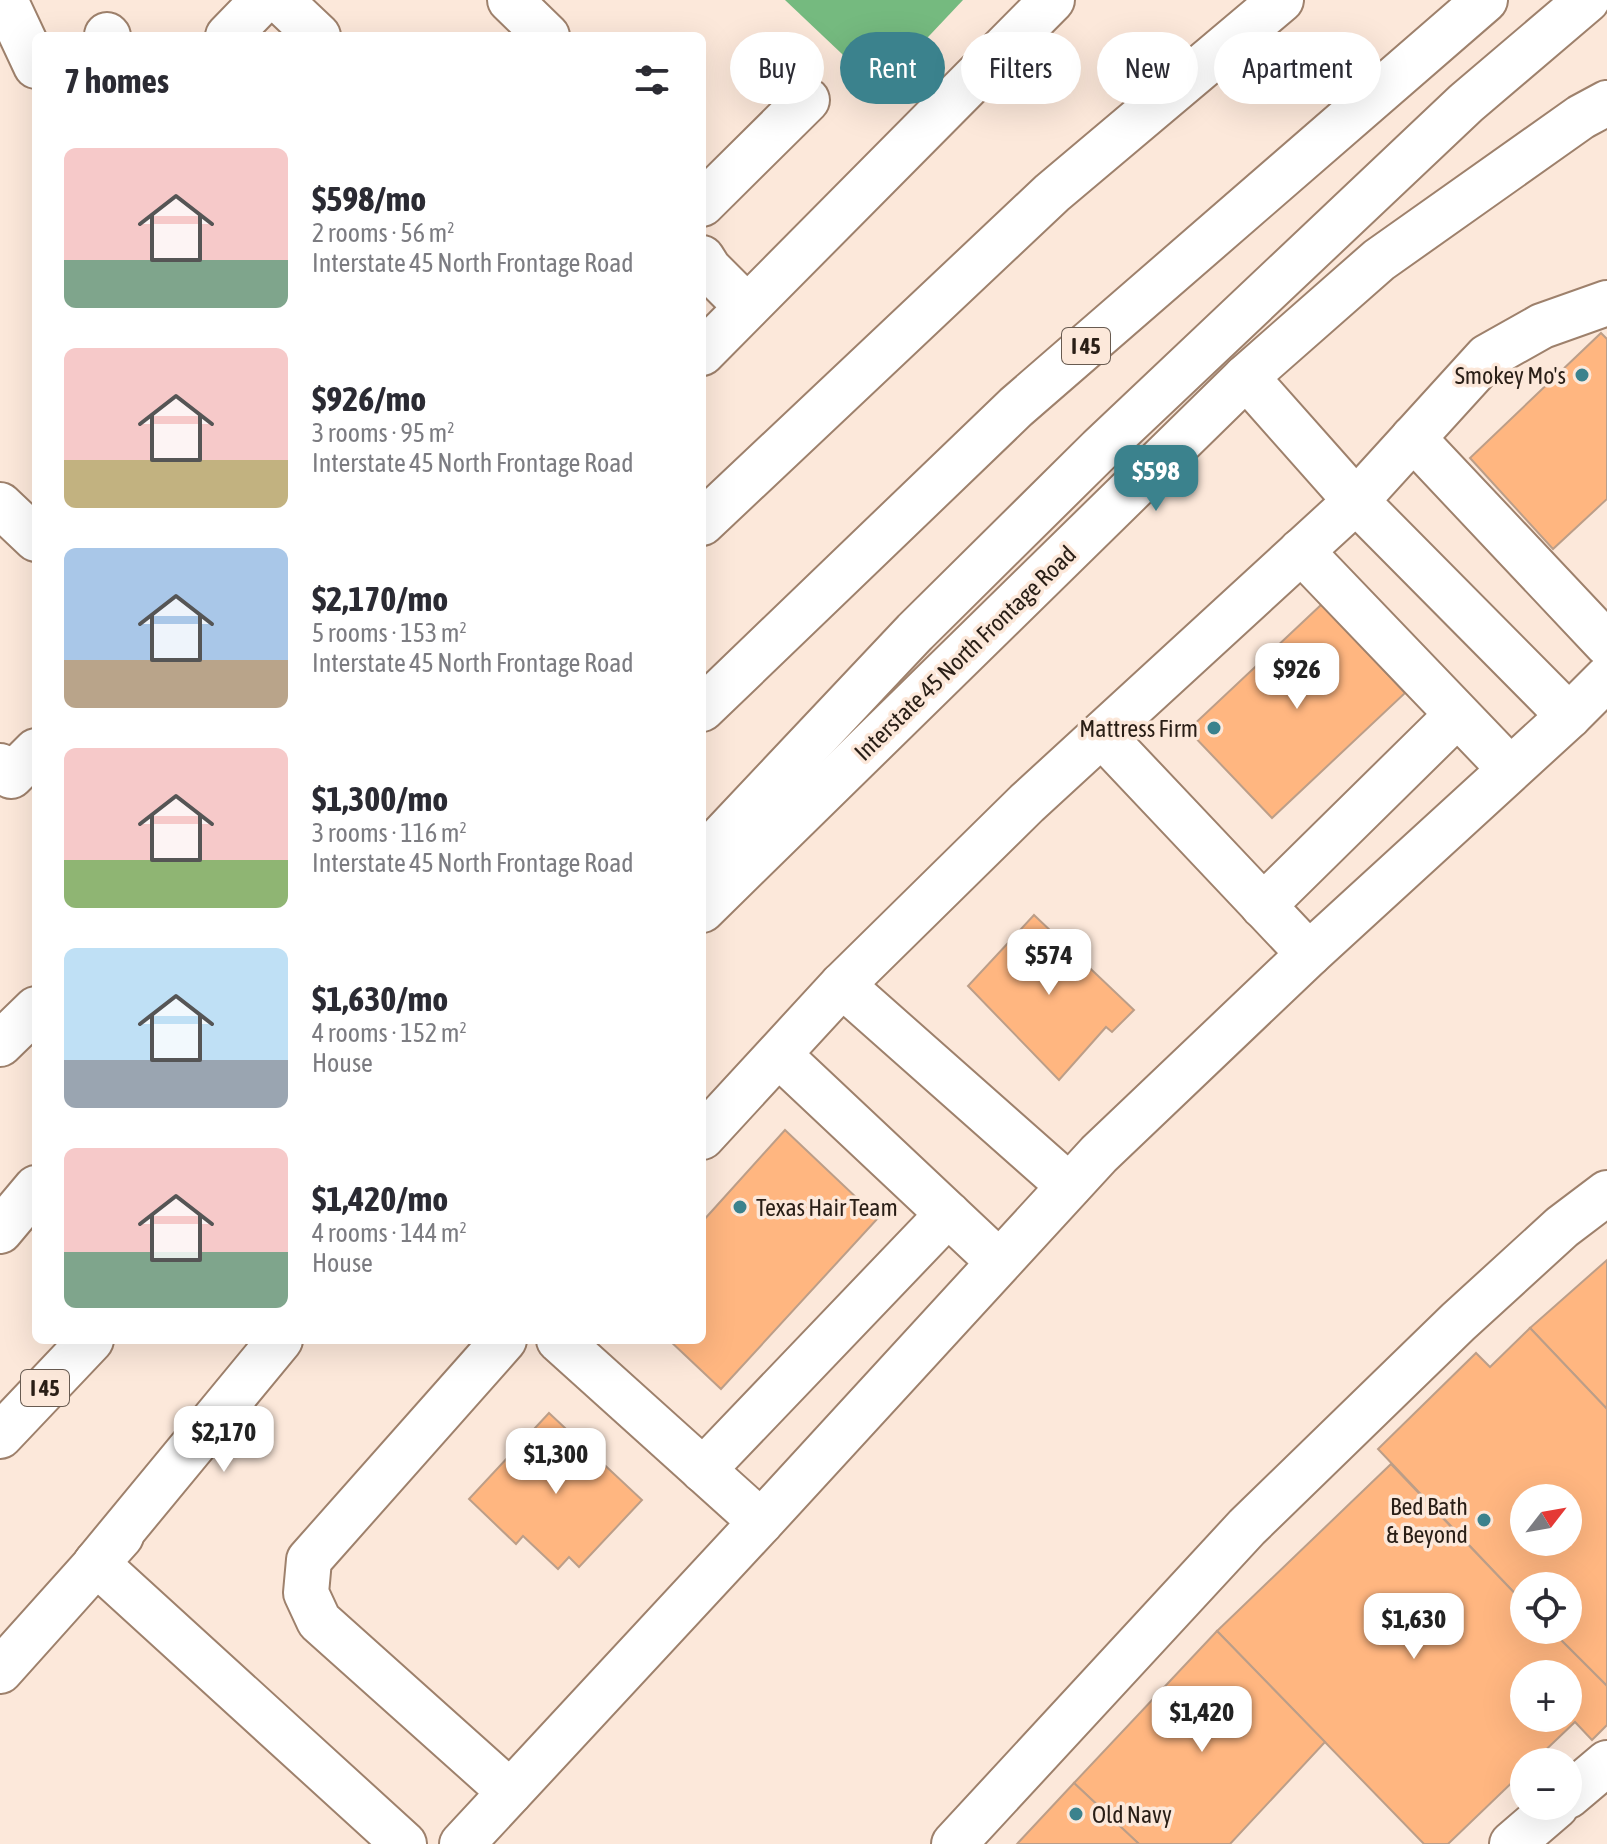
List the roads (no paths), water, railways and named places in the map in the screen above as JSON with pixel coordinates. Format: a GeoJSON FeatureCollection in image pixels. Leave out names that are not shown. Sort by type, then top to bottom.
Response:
{"type":"FeatureCollection","features":[{"type":"Feature","properties":{"kind":"main road"},"geometry":{"type":"LineString","coordinates":[[5,0],[32,57]]}},
{"type":"Feature","properties":{"kind":"main road"},"geometry":{"type":"LineString","coordinates":[[232,32],[263,0]]}},
{"type":"Feature","properties":{"kind":"main road"},"geometry":{"type":"LineString","coordinates":[[280,0],[314,32]]}},
{"type":"Feature","properties":{"kind":"main road"},"geometry":{"type":"LineString","coordinates":[[510,0],[543,32]]}},
{"type":"Feature","properties":{"kind":"main road"},"geometry":{"type":"LineString","coordinates":[[706,349],[1052,0]]}},
{"type":"Feature","properties":{"kind":"main road"},"geometry":{"type":"LineString","coordinates":[[706,519],[1052,193],[1281,0]]}},
{"type":"Feature","properties":{"kind":"main road","name":"I 45"},"geometry":{"type":"LineString","coordinates":[[706,705],[1016,407],[1485,0]]}},
{"type":"Feature","properties":{"kind":"main road"},"geometry":{"type":"LineString","coordinates":[[706,854],[915,632],[1100,449],[1466,103],[1587,0]]}},
{"type":"Feature","properties":{"kind":"main road","name":"Interstate 45 North Frontage Road"},"geometry":{"type":"LineString","coordinates":[[706,906],[1246,377],[1379,260],[1581,117],[1607,103]]}},
{"type":"Feature","properties":{"kind":"main road"},"geometry":{"type":"LineString","coordinates":[[706,194],[803,104]]}},
{"type":"Feature","properties":{"kind":"main road"},"geometry":{"type":"LineString","coordinates":[[706,264],[747,307]]}},
{"type":"Feature","properties":{"kind":"main road"},"geometry":{"type":"LineString","coordinates":[[706,1133],[842,985],[1027,803],[1356,501],[1487,357],[1542,326],[1607,303]]}},
{"type":"Feature","properties":{"kind":"main road"},"geometry":{"type":"LineString","coordinates":[[1246,377],[1356,501],[1569,716]]}},
{"type":"Feature","properties":{"kind":"main road"},"geometry":{"type":"LineString","coordinates":[[1413,438],[1599,618]]}},
{"type":"Feature","properties":{"kind":"main road"},"geometry":{"type":"LineString","coordinates":[[0,505],[32,535]]}},
{"type":"Feature","properties":{"kind":"main road"},"geometry":{"type":"LineString","coordinates":[[1301,551],[1510,769]]}},
{"type":"Feature","properties":{"kind":"main road"},"geometry":{"type":"LineString","coordinates":[[462,1844],[1069,1186],[1163,1090],[1607,678]]}},
{"type":"Feature","properties":{"kind":"main road"},"geometry":{"type":"LineString","coordinates":[[1263,906],[1457,715]]}},
{"type":"Feature","properties":{"kind":"main road"},"geometry":{"type":"LineString","coordinates":[[1102,735],[1309,954]]}},
{"type":"Feature","properties":{"kind":"main road"},"geometry":{"type":"LineString","coordinates":[[0,766],[11,776],[32,755]]}},
{"type":"Feature","properties":{"kind":"main road"},"geometry":{"type":"LineString","coordinates":[[842,985],[1069,1186]]}},
{"type":"Feature","properties":{"kind":"main road"},"geometry":{"type":"LineString","coordinates":[[0,1044],[32,1013]]}},
{"type":"Feature","properties":{"kind":"main road"},"geometry":{"type":"LineString","coordinates":[[779,1055],[999,1262]]}},
{"type":"Feature","properties":{"kind":"main road"},"geometry":{"type":"LineString","coordinates":[[0,1212],[32,1181]]}},
{"type":"Feature","properties":{"kind":"main road"},"geometry":{"type":"LineString","coordinates":[[0,1231],[32,1193]]}},
{"type":"Feature","properties":{"kind":"main road"},"geometry":{"type":"LineString","coordinates":[[954,1844],[1247,1527],[1458,1322],[1562,1227],[1607,1193]]}},
{"type":"Feature","properties":{"kind":"main road"},"geometry":{"type":"LineString","coordinates":[[703,1470],[948,1214]]}},
{"type":"Feature","properties":{"kind":"main road","name":"I 45"},"geometry":{"type":"LineString","coordinates":[[0,1436],[87,1344]]}},
{"type":"Feature","properties":{"kind":"main road"},"geometry":{"type":"LineString","coordinates":[[96,1563],[277,1344]]}},
{"type":"Feature","properties":{"kind":"main road"},"geometry":{"type":"LineString","coordinates":[[0,1671],[298,1344]]}},
{"type":"Feature","properties":{"kind":"main road"},"geometry":{"type":"LineString","coordinates":[[500,1344],[309,1560],[306,1593],[319,1621],[510,1792]]}},
{"type":"Feature","properties":{"kind":"main road"},"geometry":{"type":"LineString","coordinates":[[563,1344],[761,1522]]}},
{"type":"Feature","properties":{"kind":"main road"},"geometry":{"type":"LineString","coordinates":[[96,1563],[404,1844]]}},
{"type":"Feature","properties":{"kind":"main road"},"geometry":{"type":"LineString","coordinates":[[1582,1784],[1607,1763]]}},
{"type":"Feature","properties":{"kind":"main road"},"geometry":{"type":"LineString","coordinates":[[1512,1844],[1540,1820]]}},
{"type":"Feature","properties":{"kind":"place","name":"Smokey Mo's"},"geometry":{"type":"Point","coordinates":[1582,375]}},
{"type":"Feature","properties":{"kind":"place","name":"Mattress Firm"},"geometry":{"type":"Point","coordinates":[1214,728]}},
{"type":"Feature","properties":{"kind":"place","name":"Texas Hair Team"},"geometry":{"type":"Point","coordinates":[740,1207]}},
{"type":"Feature","properties":{"kind":"place","name":"Bed Bath & Beyond"},"geometry":{"type":"Point","coordinates":[1484,1520]}},
{"type":"Feature","properties":{"kind":"place","name":"Old Navy"},"geometry":{"type":"Point","coordinates":[1076,1814]}}]}
